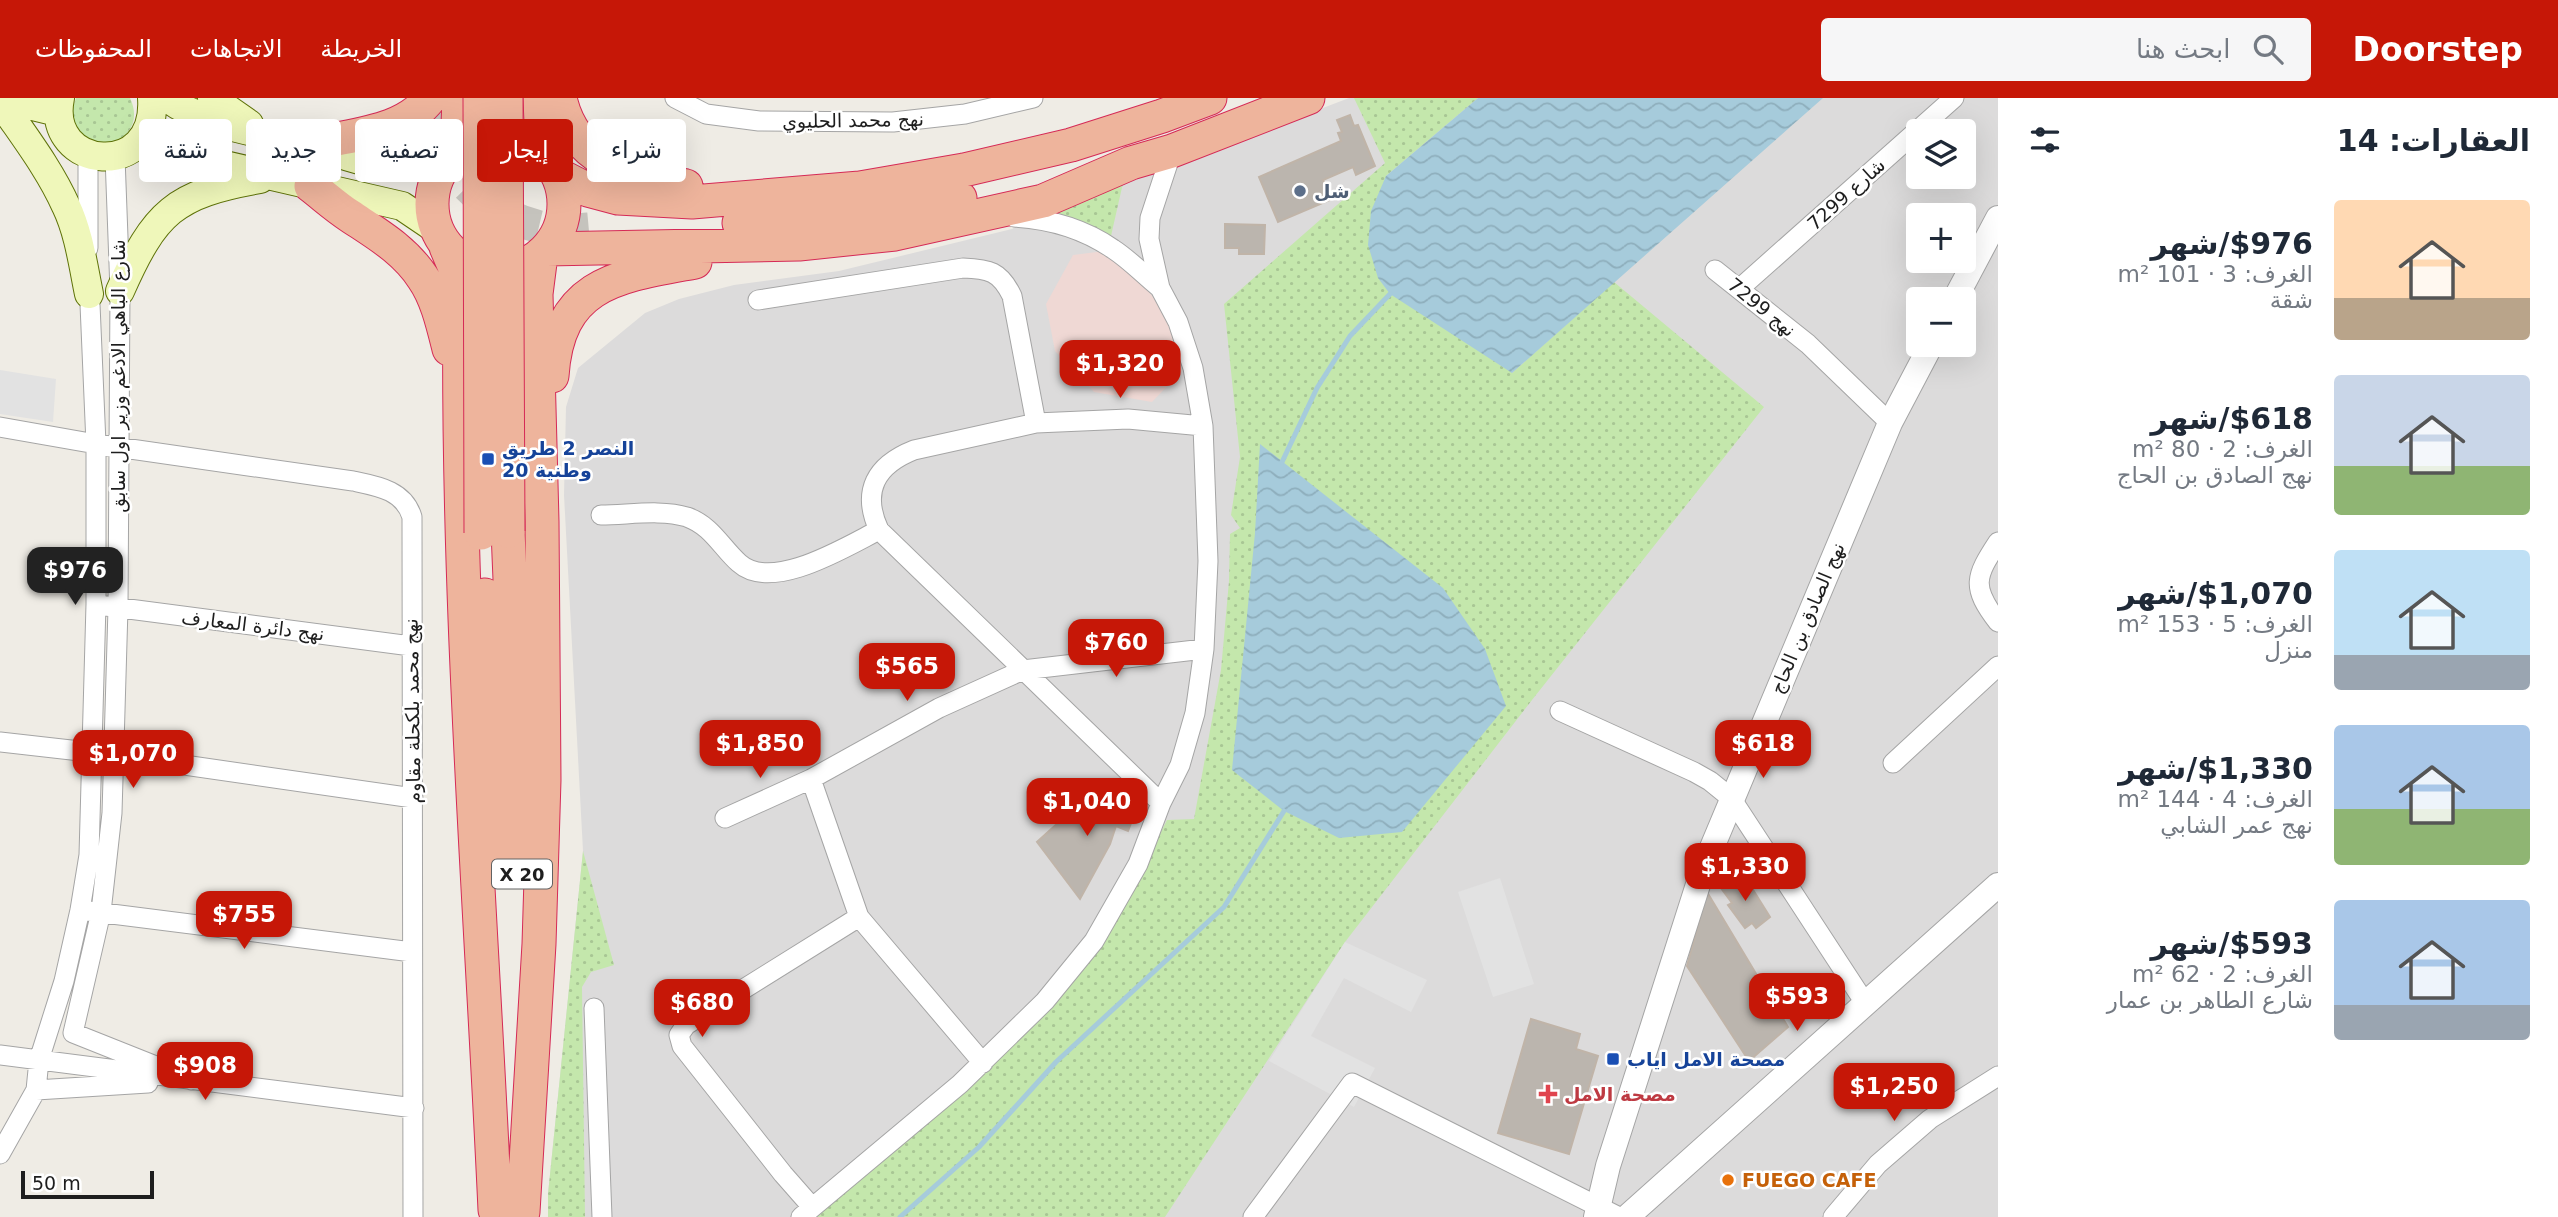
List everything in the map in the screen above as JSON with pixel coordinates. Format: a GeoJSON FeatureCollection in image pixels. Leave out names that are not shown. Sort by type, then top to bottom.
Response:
{"type":"FeatureCollection","features":[{"type":"Feature","properties":{"kind":"highway"},"geometry":{"type":"LineString","coordinates":[[341,137],[398,123],[424,106],[429,98]]}},
{"type":"Feature","properties":{"kind":"highway"},"geometry":{"type":"LineString","coordinates":[[455,119],[458,98]]}},
{"type":"Feature","properties":{"kind":"highway","name":"X 20"},"geometry":{"type":"LineString","coordinates":[[480,98],[495,532],[522,876],[509,1214]]}},
{"type":"Feature","properties":{"kind":"highway","name":"X 20"},"geometry":{"type":"LineString","coordinates":[[495,532],[506,98]]}},
{"type":"Feature","properties":{"kind":"highway"},"geometry":{"type":"LineString","coordinates":[[540,98],[541,119]]}},
{"type":"Feature","properties":{"kind":"highway"},"geometry":{"type":"LineString","coordinates":[[560,98],[568,122],[577,136],[593,154],[611,165],[640,176],[695,188],[800,193]]}},
{"type":"Feature","properties":{"kind":"highway"},"geometry":{"type":"LineString","coordinates":[[573,181],[588,190],[618,198],[692,202],[860,188],[964,170],[1058,149],[1210,98]]}},
{"type":"Feature","properties":{"kind":"highway"},"geometry":{"type":"LineString","coordinates":[[600,228],[796,220],[846,216],[941,202],[1131,163],[1172,151],[1308,98]]}},
{"type":"Feature","properties":{"kind":"highway"},"geometry":{"type":"LineString","coordinates":[[544,252],[799,244],[895,234],[1043,201],[1131,163]]}},
{"type":"Feature","properties":{"kind":"highway"},"geometry":{"type":"LineString","coordinates":[[436,182],[431,208],[455,268],[460,289],[460,531],[471,781],[481,924],[509,1214]]}},
{"type":"Feature","properties":{"kind":"highway"},"geometry":{"type":"LineString","coordinates":[[441,238],[462,261],[481,269],[503,271],[523,266],[544,252],[558,232],[564,213],[564,193],[559,182]]}},
{"type":"Feature","properties":{"kind":"highway"},"geometry":{"type":"LineString","coordinates":[[312,186],[349,216],[375,231],[396,248],[425,279],[439,311],[459,404]]}},
{"type":"Feature","properties":{"kind":"highway"},"geometry":{"type":"LineString","coordinates":[[542,521],[552,366],[568,314],[582,298],[620,277],[799,244]]}},
{"type":"Feature","properties":{"kind":"highway"},"geometry":{"type":"LineString","coordinates":[[509,1214],[539,944],[544,793],[537,294],[544,252]]}},
{"type":"Feature","properties":{"kind":"main road"},"geometry":{"type":"LineString","coordinates":[[114,152],[149,131],[153,114],[152,98]]}},
{"type":"Feature","properties":{"kind":"main road"},"geometry":{"type":"LineString","coordinates":[[167,98],[179,107],[207,119],[246,130]]}},
{"type":"Feature","properties":{"kind":"main road"},"geometry":{"type":"LineString","coordinates":[[212,98],[246,122]]}},
{"type":"Feature","properties":{"kind":"main road"},"geometry":{"type":"LineString","coordinates":[[0,99],[58,105],[60,125],[66,138],[76,148],[246,173]]}},
{"type":"Feature","properties":{"kind":"main road"},"geometry":{"type":"LineString","coordinates":[[0,99],[39,158],[67,208],[78,241],[89,295]]}},
{"type":"Feature","properties":{"kind":"main road"},"geometry":{"type":"LineString","coordinates":[[120,291],[135,256],[150,231],[173,209],[197,194],[246,182]]}},
{"type":"Feature","properties":{"kind":"main road"},"geometry":{"type":"LineString","coordinates":[[295,182],[402,206],[441,238]]}},
{"type":"Feature","properties":{"kind":"street","name":"نهج محمد الحليوي"},"geometry":{"type":"LineString","coordinates":[[675,98],[706,114],[759,121],[881,122],[965,114],[1034,98]]}},
{"type":"Feature","properties":{"kind":"street","name":"شارع 7299"},"geometry":{"type":"LineString","coordinates":[[1738,289],[1954,98]]}},
{"type":"Feature","properties":{"kind":"street"},"geometry":{"type":"LineString","coordinates":[[859,917],[686,1025],[679,1035],[682,1046],[783,1174],[807,1212],[983,1063],[1045,1000],[1094,941],[1138,864],[1161,803],[1180,765],[1195,713],[1204,649],[1208,561],[1203,426],[1193,368],[1178,322],[1160,289],[1149,239],[1150,218],[1172,151]]}},
{"type":"Feature","properties":{"kind":"street","name":"شارع الباهي الادغم وزير اول سابق"},"geometry":{"type":"LineString","coordinates":[[114,152],[120,291],[118,608],[112,813],[102,912],[73,1033],[191,1080]]}},
{"type":"Feature","properties":{"kind":"street","name":"شارع الباهي الادغم وزير اول سابق"},"geometry":{"type":"LineString","coordinates":[[36,1090],[39,1060],[64,981],[80,910],[91,832],[96,444],[87,211],[114,152]]}},
{"type":"Feature","properties":{"kind":"street"},"geometry":{"type":"LineString","coordinates":[[943,223],[1011,217],[1041,219],[1080,232],[1114,249],[1160,289]]}},
{"type":"Feature","properties":{"kind":"street"},"geometry":{"type":"LineString","coordinates":[[1961,287],[1998,218]]}},
{"type":"Feature","properties":{"kind":"street"},"geometry":{"type":"LineString","coordinates":[[758,300],[963,268],[994,273],[1005,282],[1012,296],[1036,423]]}},
{"type":"Feature","properties":{"kind":"street","name":"نهج 7299"},"geometry":{"type":"LineString","coordinates":[[1715,270],[1808,344],[1890,423]]}},
{"type":"Feature","properties":{"kind":"street","name":"نهج الصادق بن الحاج"},"geometry":{"type":"LineString","coordinates":[[1604,1214],[1685,918],[1731,799],[1890,423],[1925,357]]}},
{"type":"Feature","properties":{"kind":"street"},"geometry":{"type":"LineString","coordinates":[[1161,803],[879,530],[872,514],[870,499],[873,485],[883,469],[897,457],[914,450],[1036,423],[1128,419],[1203,426]]}},
{"type":"Feature","properties":{"kind":"street","name":"نهج محمد بلكحلة مقاوم"},"geometry":{"type":"LineString","coordinates":[[0,428],[353,481],[381,487],[398,495],[408,505],[412,517],[412,952],[415,1108],[413,1217]]}},
{"type":"Feature","properties":{"kind":"street"},"geometry":{"type":"LineString","coordinates":[[601,515],[664,514],[686,517],[708,527],[740,565],[753,572],[766,574],[813,564],[879,530]]}},
{"type":"Feature","properties":{"kind":"street"},"geometry":{"type":"LineString","coordinates":[[1998,542],[1985,562],[1978,583],[1983,603],[1998,622]]}},
{"type":"Feature","properties":{"kind":"street","name":"نهج دائرة المعارف"},"geometry":{"type":"LineString","coordinates":[[96,604],[411,646]]}},
{"type":"Feature","properties":{"kind":"street"},"geometry":{"type":"LineString","coordinates":[[725,818],[811,779],[939,708],[1023,670],[1204,649]]}},
{"type":"Feature","properties":{"kind":"street"},"geometry":{"type":"LineString","coordinates":[[1893,763],[1998,666]]}},
{"type":"Feature","properties":{"kind":"street"},"geometry":{"type":"LineString","coordinates":[[1560,711],[1694,772],[1710,781],[1731,799],[1865,1003]]}},
{"type":"Feature","properties":{"kind":"street"},"geometry":{"type":"LineString","coordinates":[[0,742],[114,755],[413,798]]}},
{"type":"Feature","properties":{"kind":"street"},"geometry":{"type":"LineString","coordinates":[[811,779],[859,917],[983,1063]]}},
{"type":"Feature","properties":{"kind":"street"},"geometry":{"type":"LineString","coordinates":[[1627,1217],[1998,885]]}},
{"type":"Feature","properties":{"kind":"street"},"geometry":{"type":"LineString","coordinates":[[80,910],[412,952]]}},
{"type":"Feature","properties":{"kind":"street"},"geometry":{"type":"LineString","coordinates":[[594,1008],[602,1217]]}},
{"type":"Feature","properties":{"kind":"street"},"geometry":{"type":"LineString","coordinates":[[0,1055],[415,1108]]}},
{"type":"Feature","properties":{"kind":"street"},"geometry":{"type":"LineString","coordinates":[[1833,1217],[1878,1164],[1930,1119],[1998,1076]]}},
{"type":"Feature","properties":{"kind":"street"},"geometry":{"type":"LineString","coordinates":[[0,1154],[36,1090],[191,1080]]}},
{"type":"Feature","properties":{"kind":"street"},"geometry":{"type":"LineString","coordinates":[[1253,1217],[1352,1083],[1604,1214]]}},
{"type":"Feature","properties":{"kind":"shaded area"},"geometry":{"type":"Polygon","coordinates":[[[1349,98],[1998,98],[1998,1217],[548,1217],[548,1194],[583,851],[564,495],[566,407],[578,368],[645,313],[679,299],[734,285],[839,271],[1012,229],[1044,210],[1349,98]]]}},
{"type":"Feature","properties":{"kind":"shaded area"},"geometry":{"type":"Polygon","coordinates":[[[1105,251],[1140,280],[1169,318],[1182,371],[1152,402],[1094,392],[1055,351],[1046,304],[1073,255],[1105,251]]]}},
{"type":"Feature","properties":{"kind":"shaded area"},"geometry":{"type":"Polygon","coordinates":[[[0,370],[56,379],[53,422],[0,414],[0,370]]]}},
{"type":"Feature","properties":{"kind":"shaded area"},"geometry":{"type":"Polygon","coordinates":[[[1500,878],[1534,984],[1493,997],[1458,892],[1500,878]]]}},
{"type":"Feature","properties":{"kind":"shaded area"},"geometry":{"type":"Polygon","coordinates":[[[1345,942],[1427,980],[1411,1012],[1344,978],[1311,1036],[1375,1068],[1354,1107],[1269,1061],[1345,942]]]}},
{"type":"Feature","properties":{"kind":"green space"},"geometry":{"type":"Polygon","coordinates":[[[76,98],[130,98],[134,113],[132,126],[123,137],[110,145],[80,136],[71,113],[76,98]]]}},
{"type":"Feature","properties":{"kind":"green space"},"geometry":{"type":"Polygon","coordinates":[[[1354,98],[1478,98],[1386,176],[1512,373],[1614,282],[1764,407],[1345,942],[1165,1217],[811,1217],[974,1082],[1137,879],[1167,820],[1194,819],[1221,670],[1229,581],[1230,534],[1240,528],[1231,515],[1240,457],[1224,304],[1385,163],[1354,98]]]}},
{"type":"Feature","properties":{"kind":"green space"},"geometry":{"type":"Polygon","coordinates":[[[1123,183],[1111,236],[1044,210],[1123,183]]]}},
{"type":"Feature","properties":{"kind":"green space"},"geometry":{"type":"Polygon","coordinates":[[[583,851],[614,965],[591,972],[582,987],[585,1217],[548,1217],[548,1194],[583,851]]]}},
{"type":"Feature","properties":{"kind":"water"},"geometry":{"type":"Polygon","coordinates":[[[1478,98],[1823,98],[1512,373],[1390,294],[1378,278],[1368,245],[1371,211],[1386,176],[1478,98]]]}},
{"type":"Feature","properties":{"kind":"water"},"geometry":{"type":"Polygon","coordinates":[[[1260,444],[1443,588],[1485,649],[1506,706],[1402,832],[1339,838],[1284,811],[1232,770],[1255,533],[1260,444]]]}},
{"type":"Feature","properties":{"kind":"building"},"geometry":{"type":"Polygon","coordinates":[[[1350,115],[1354,126],[1358,125],[1375,166],[1356,175],[1353,167],[1323,180],[1332,199],[1278,222],[1259,177],[1341,141],[1338,133],[1342,132],[1337,120],[1350,115]]]}},
{"type":"Feature","properties":{"kind":"building"},"geometry":{"type":"Polygon","coordinates":[[[1225,224],[1265,225],[1264,254],[1239,254],[1239,248],[1225,248],[1225,224]]]}},
{"type":"Feature","properties":{"kind":"building"},"geometry":{"type":"Polygon","coordinates":[[[1114,788],[1128,792],[1131,823],[1128,831],[1116,826],[1110,844],[1080,899],[1037,842],[1059,822],[1069,823],[1099,801],[1099,796],[1114,788]]]}},
{"type":"Feature","properties":{"kind":"building"},"geometry":{"type":"Polygon","coordinates":[[[1745,877],[1770,917],[1756,928],[1752,923],[1745,928],[1728,905],[1732,903],[1721,888],[1729,880],[1734,884],[1745,877]]]}},
{"type":"Feature","properties":{"kind":"building"},"geometry":{"type":"Polygon","coordinates":[[[1707,892],[1788,1027],[1749,1061],[1687,966],[1707,892]]]}},
{"type":"Feature","properties":{"kind":"building","name":"مصحة الامل"},"geometry":{"type":"Polygon","coordinates":[[[1531,1019],[1580,1034],[1576,1049],[1598,1056],[1569,1154],[1498,1133],[1531,1019]]]}},
{"type":"Feature","properties":{"kind":"waterway"},"geometry":{"type":"LineString","coordinates":[[1282,462],[1317,388],[1350,336],[1390,294]]}},
{"type":"Feature","properties":{"kind":"waterway"},"geometry":{"type":"LineString","coordinates":[[900,1217],[979,1147],[1056,1062],[1224,907],[1284,811]]}},
{"type":"Feature","properties":{"kind":"tunnel"},"geometry":{"type":"LineString","coordinates":[[424,98],[438,144],[466,184],[484,200],[526,223],[557,230],[600,228]]}},
{"type":"Feature","properties":{"kind":"place","name":"شل"},"geometry":{"type":"Point","coordinates":[1300,191]}},
{"type":"Feature","properties":{"kind":"place","name":"النصر 2 طريق وطنية 20"},"geometry":{"type":"Point","coordinates":[488,459]}},
{"type":"Feature","properties":{"kind":"place","name":"مصحة الامل اياب"},"geometry":{"type":"Point","coordinates":[1613,1059]}},
{"type":"Feature","properties":{"kind":"place","name":"مصحة الامل"},"geometry":{"type":"Point","coordinates":[1548,1094]}},
{"type":"Feature","properties":{"kind":"place","name":"FUEGO CAFE"},"geometry":{"type":"Point","coordinates":[1728,1180]}}]}
